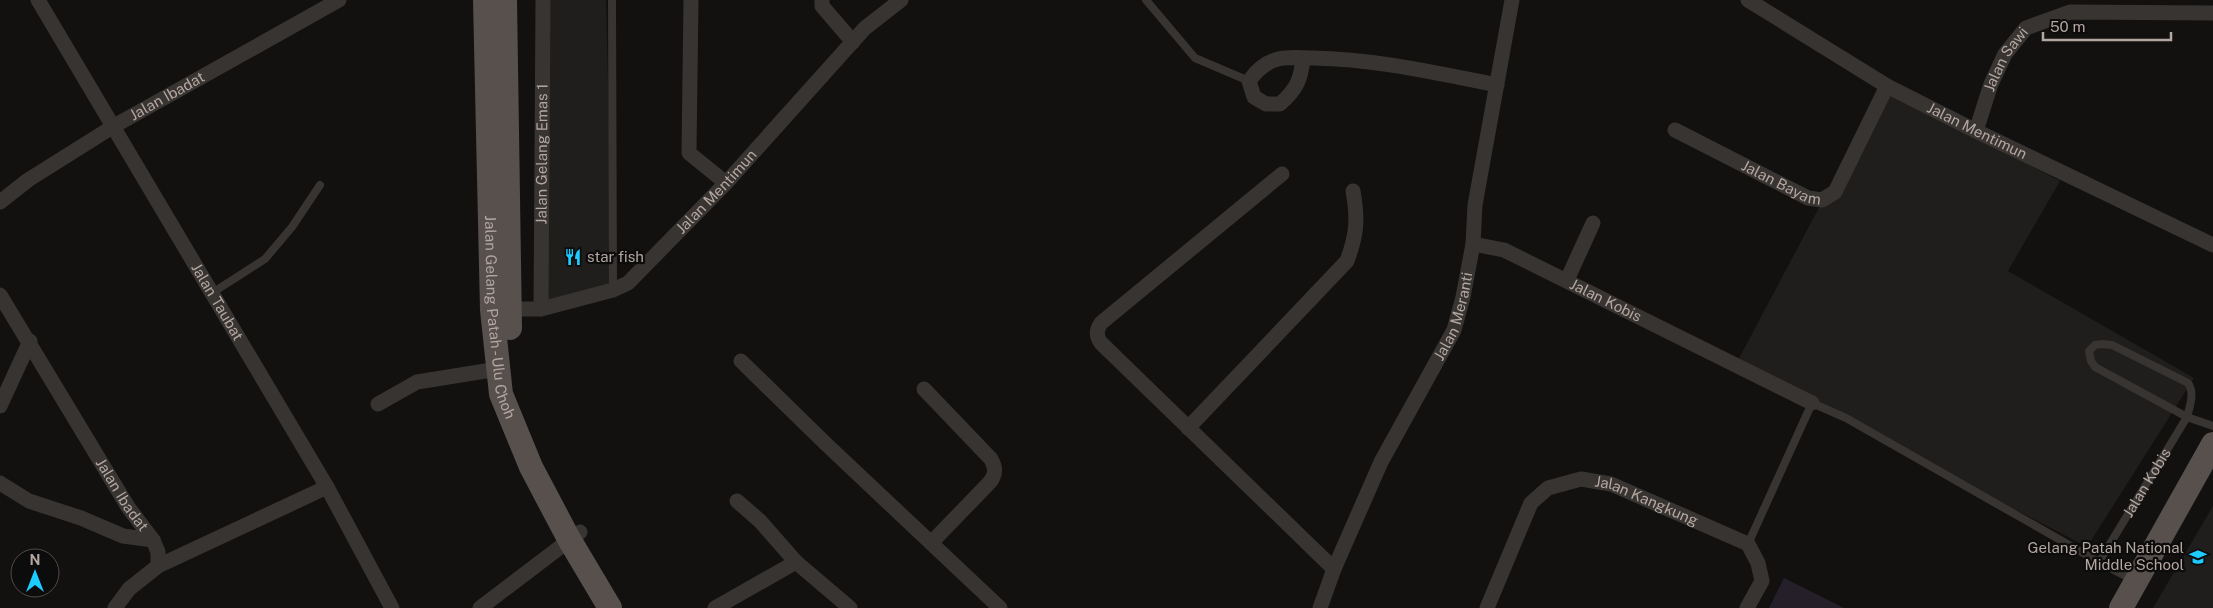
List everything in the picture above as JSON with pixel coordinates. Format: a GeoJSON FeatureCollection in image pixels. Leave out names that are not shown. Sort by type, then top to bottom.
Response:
{"type":"FeatureCollection","features":[{"type":"Feature","properties":{"kind":"main road","name":"Jalan Gelang Patah - Ulu Choh"},"geometry":{"type":"LineString","coordinates":[[485,0],[500,309],[516,391],[542,462],[610,608]]}},
{"type":"Feature","properties":{"kind":"main road","name":"Jalan Gelang Patah - Ulu Choh"},"geometry":{"type":"LineString","coordinates":[[505,0],[498,369],[501,394],[531,467],[575,536],[625,608]]}},
{"type":"Feature","properties":{"kind":"main road"},"geometry":{"type":"LineString","coordinates":[[2121,608],[2134,580],[2213,444]]}},
{"type":"Feature","properties":{"kind":"street","name":"Jalan Taubat"},"geometry":{"type":"LineString","coordinates":[[38,0],[327,487],[392,608]]}},
{"type":"Feature","properties":{"kind":"street","name":"Jalan Ibadat"},"geometry":{"type":"LineString","coordinates":[[0,202],[28,180],[114,126],[339,0]]}},
{"type":"Feature","properties":{"kind":"street","name":"Jalan Gelang Emas 1"},"geometry":{"type":"LineString","coordinates":[[541,309],[543,0]]}},
{"type":"Feature","properties":{"kind":"street"},"geometry":{"type":"LineString","coordinates":[[691,0],[689,153],[726,183]]}},
{"type":"Feature","properties":{"kind":"street"},"geometry":{"type":"LineString","coordinates":[[822,0],[822,6],[853,42]]}},
{"type":"Feature","properties":{"kind":"street","name":"Jalan Mentimun"},"geometry":{"type":"LineString","coordinates":[[500,309],[541,309],[613,290],[628,283],[726,183],[866,28],[901,0]]}},
{"type":"Feature","properties":{"kind":"street","name":"Jalan Meranti"},"geometry":{"type":"LineString","coordinates":[[1320,608],[1334,569],[1382,462],[1454,330],[1463,297],[1473,244],[1475,205],[1512,0]]}},
{"type":"Feature","properties":{"kind":"street","name":"Jalan Mentimun"},"geometry":{"type":"LineString","coordinates":[[1748,0],[1887,86],[2213,245]]}},
{"type":"Feature","properties":{"kind":"street","name":"Jalan Sawi"},"geometry":{"type":"LineString","coordinates":[[1976,131],[1991,84],[2005,54],[2026,28],[2070,12],[2213,13]]}},
{"type":"Feature","properties":{"kind":"street"},"geometry":{"type":"LineString","coordinates":[[1303,58],[1301,75],[1292,93],[1280,104],[1266,104],[1254,97],[1248,81],[1260,67],[1276,59],[1303,58],[1340,58],[1412,68],[1497,85]]}},
{"type":"Feature","properties":{"kind":"street","name":"Jalan Bayam"},"geometry":{"type":"LineString","coordinates":[[1674,130],[1808,198],[1822,200],[1835,192],[1887,86]]}},
{"type":"Feature","properties":{"kind":"street"},"geometry":{"type":"LineString","coordinates":[[1282,174],[1098,327],[1098,338],[1334,569]]}},
{"type":"Feature","properties":{"kind":"street"},"geometry":{"type":"LineString","coordinates":[[1188,428],[1346,261],[1355,238],[1358,215],[1353,191]]}},
{"type":"Feature","properties":{"kind":"street"},"geometry":{"type":"LineString","coordinates":[[1568,280],[1593,223]]}},
{"type":"Feature","properties":{"kind":"street","name":"Jalan Kobis"},"geometry":{"type":"LineString","coordinates":[[1473,244],[1504,250],[1568,280],[1812,403]]}},
{"type":"Feature","properties":{"kind":"street","name":"Jalan Ibadat"},"geometry":{"type":"LineString","coordinates":[[0,295],[30,341],[128,507],[153,540],[158,552],[158,566]]}},
{"type":"Feature","properties":{"kind":"street"},"geometry":{"type":"LineString","coordinates":[[0,406],[30,341]]}},
{"type":"Feature","properties":{"kind":"street"},"geometry":{"type":"LineString","coordinates":[[740,361],[1000,608]]}},
{"type":"Feature","properties":{"kind":"street"},"geometry":{"type":"LineString","coordinates":[[378,404],[416,382],[498,369]]}},
{"type":"Feature","properties":{"kind":"street"},"geometry":{"type":"LineString","coordinates":[[924,389],[991,459],[995,470],[995,475],[990,482],[930,543]]}},
{"type":"Feature","properties":{"kind":"street","name":"Jalan Kangkung"},"geometry":{"type":"LineString","coordinates":[[1487,608],[1531,503],[1548,488],[1580,479],[1612,484],[1748,544]]}},
{"type":"Feature","properties":{"kind":"street"},"geometry":{"type":"LineString","coordinates":[[0,483],[29,501],[82,518],[124,536],[153,540]]}},
{"type":"Feature","properties":{"kind":"street"},"geometry":{"type":"LineString","coordinates":[[115,608],[130,590],[158,566],[327,487]]}},
{"type":"Feature","properties":{"kind":"street"},"geometry":{"type":"LineString","coordinates":[[737,501],[760,521],[796,562],[850,608]]}},
{"type":"Feature","properties":{"kind":"street"},"geometry":{"type":"LineString","coordinates":[[480,608],[575,536]]}},
{"type":"Feature","properties":{"kind":"street"},"geometry":{"type":"LineString","coordinates":[[1748,544],[1758,563],[1762,581],[1748,608]]}},
{"type":"Feature","properties":{"kind":"street"},"geometry":{"type":"LineString","coordinates":[[715,608],[796,562]]}},
{"type":"Feature","properties":{"kind":"lane"},"geometry":{"type":"LineString","coordinates":[[612,0],[613,290]]}},
{"type":"Feature","properties":{"kind":"lane"},"geometry":{"type":"LineString","coordinates":[[1146,0],[1195,58],[1248,81]]}},
{"type":"Feature","properties":{"kind":"lane"},"geometry":{"type":"LineString","coordinates":[[212,293],[265,259],[292,227],[320,184]]}},
{"type":"Feature","properties":{"kind":"lane"},"geometry":{"type":"LineString","coordinates":[[2187,417],[2192,396],[2188,383],[2112,345],[2095,345],[2089,351],[2090,362],[2095,367],[2187,417],[2213,426]]}},
{"type":"Feature","properties":{"kind":"lane"},"geometry":{"type":"LineString","coordinates":[[1748,544],[1812,403],[1846,418],[2134,580]]}},
{"type":"Feature","properties":{"kind":"lane","name":"Jalan Kobis"},"geometry":{"type":"LineString","coordinates":[[2099,562],[2187,417]]}},
{"type":"Feature","properties":{"kind":"shaded area"},"geometry":{"type":"Polygon","coordinates":[[[543,0],[606,0],[613,290],[541,309],[543,0]]]}},
{"type":"Feature","properties":{"kind":"shaded area"},"geometry":{"type":"Polygon","coordinates":[[[1883,87],[2060,181],[2008,271],[2194,378],[2087,547],[1736,364],[1883,87]]]}},
{"type":"Feature","properties":{"kind":"shaded area","name":"Gelang Patah National Middle School"},"geometry":{"type":"Polygon","coordinates":[[[2213,506],[2213,608],[2153,608],[2213,506]]]}},
{"type":"Feature","properties":{"kind":"shaded area"},"geometry":{"type":"Polygon","coordinates":[[[1784,578],[1844,608],[1769,608],[1784,578]]]}},
{"type":"Feature","properties":{"kind":"place","name":"star fish"},"geometry":{"type":"Point","coordinates":[573,257]}},
{"type":"Feature","properties":{"kind":"place","name":"Gelang Patah National Middle School"},"geometry":{"type":"Point","coordinates":[2198,557]}}]}
